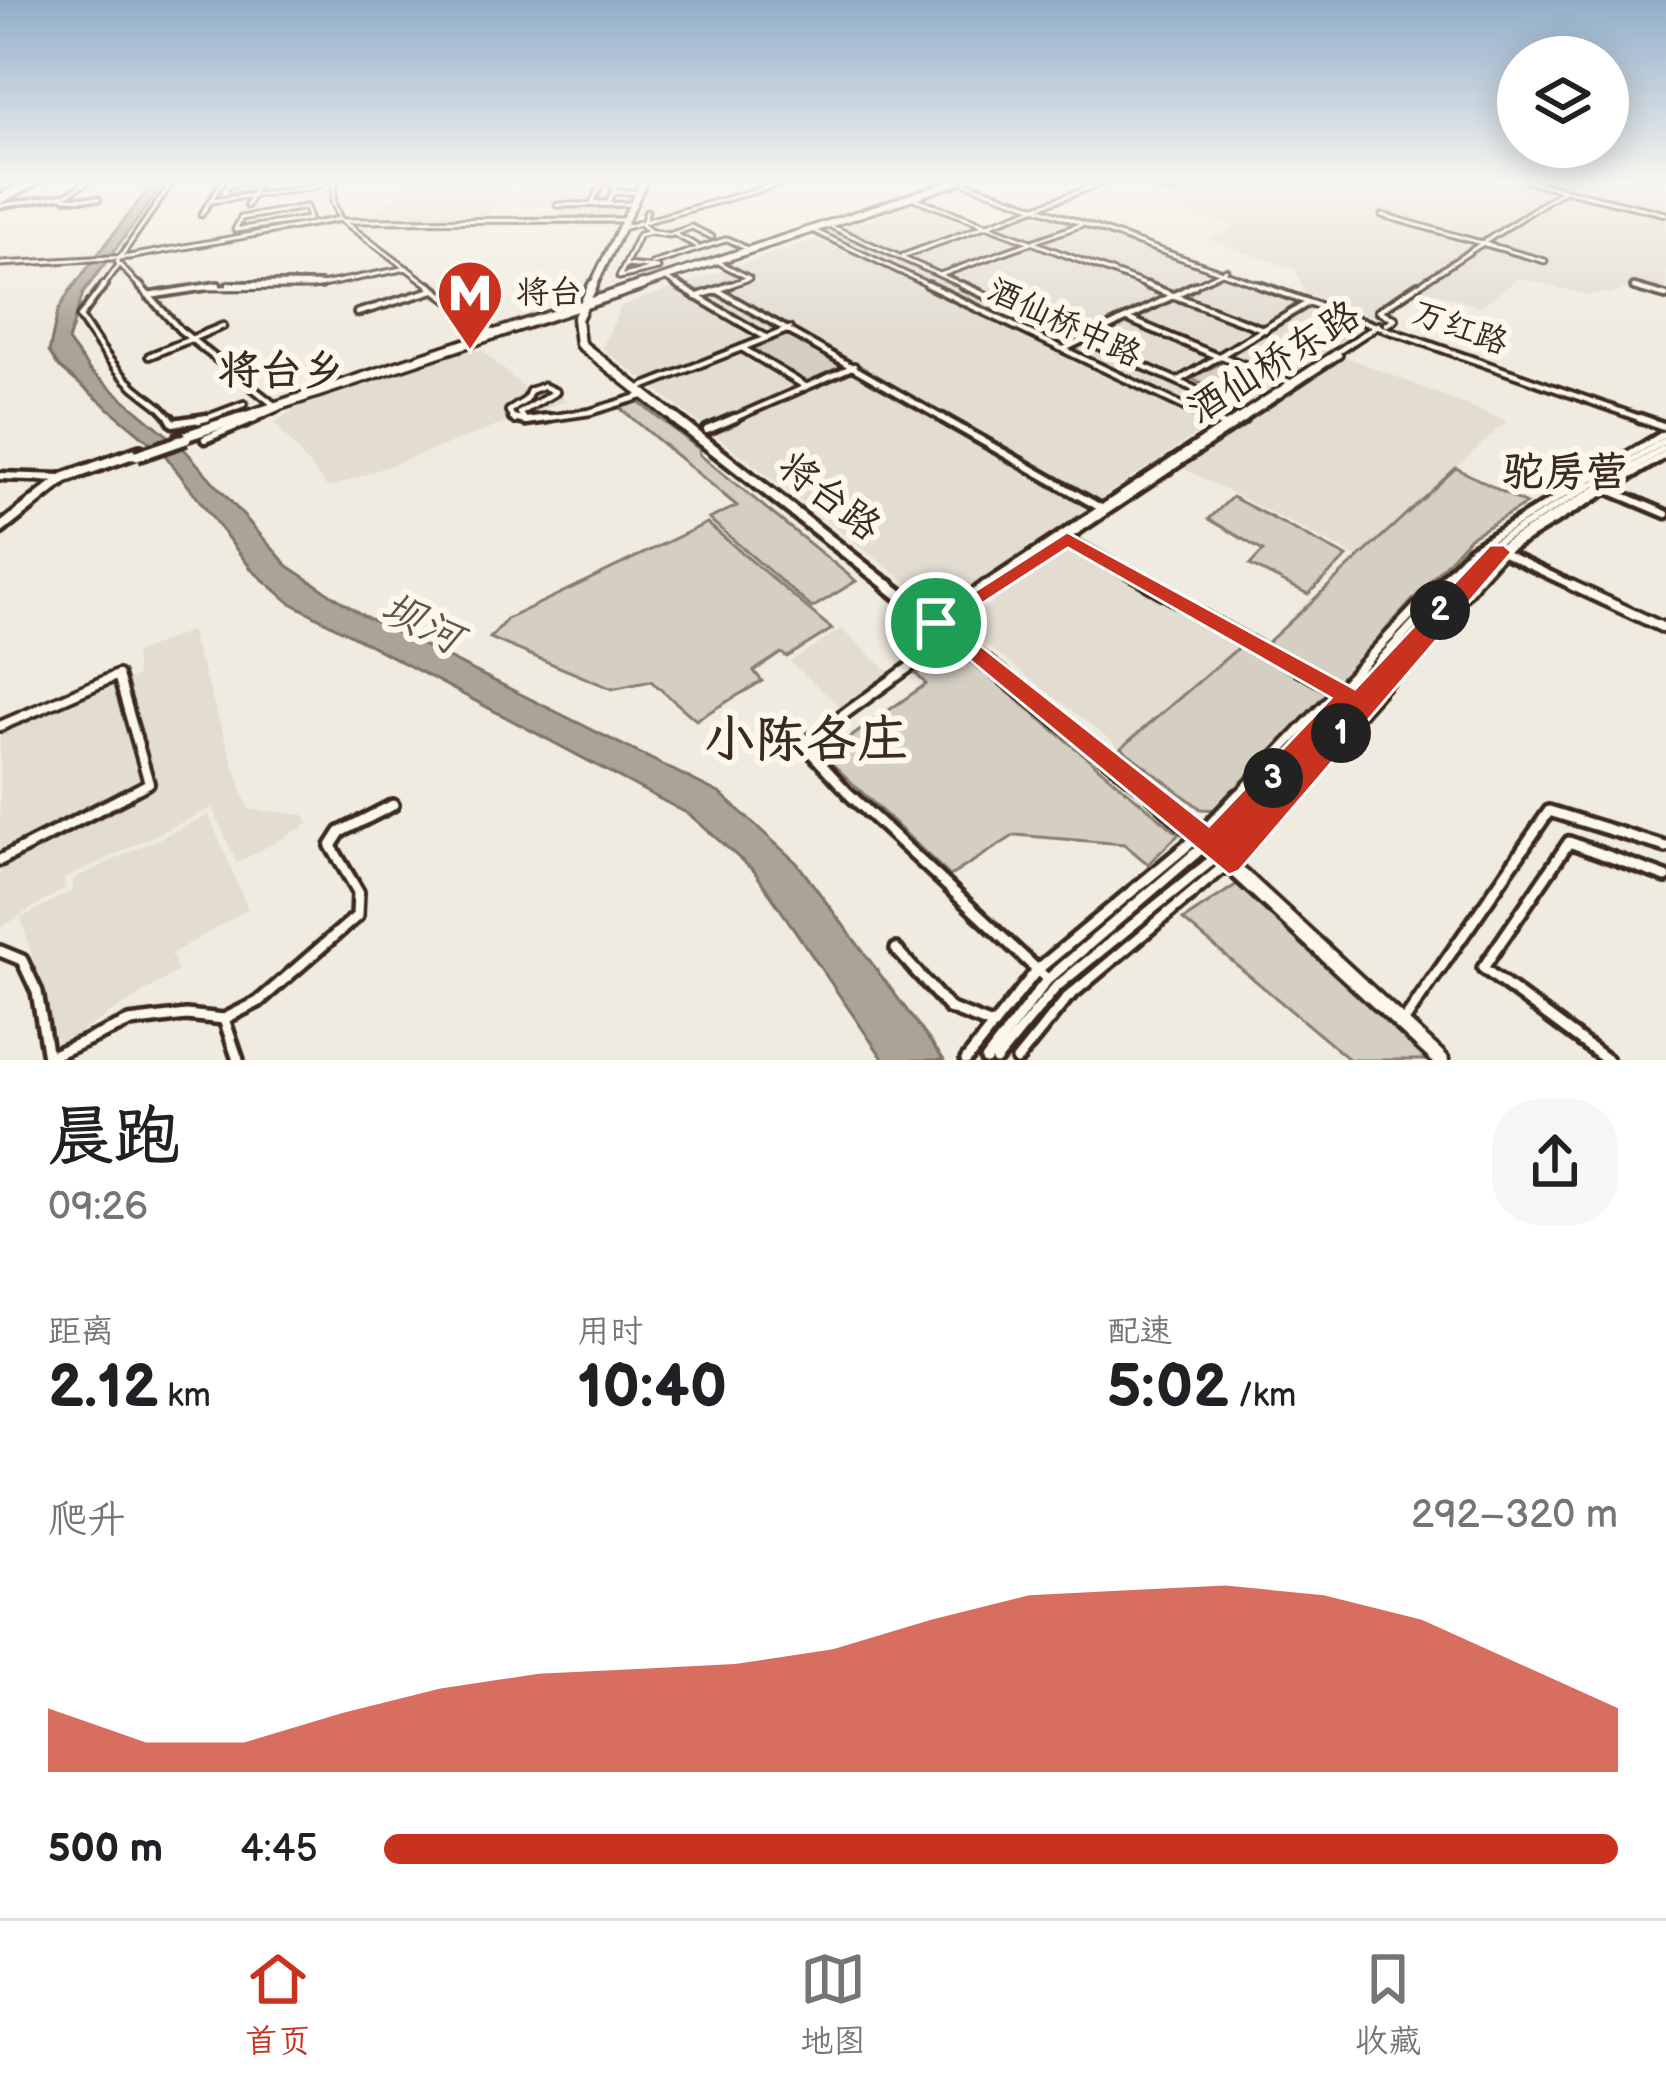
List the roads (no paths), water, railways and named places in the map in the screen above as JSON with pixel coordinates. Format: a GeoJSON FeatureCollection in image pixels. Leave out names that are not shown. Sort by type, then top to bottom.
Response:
{"type":"FeatureCollection","features":[{"type":"Feature","properties":{"kind":"main road"},"geometry":{"type":"LineString","coordinates":[[583,306],[620,230]]}},
{"type":"Feature","properties":{"kind":"main road"},"geometry":{"type":"LineString","coordinates":[[0,529],[64,478],[814,231]]}},
{"type":"Feature","properties":{"kind":"main road"},"geometry":{"type":"LineString","coordinates":[[583,306],[814,231]]}},
{"type":"Feature","properties":{"kind":"main road","name":"将台路"},"geometry":{"type":"LineString","coordinates":[[583,306],[577,340],[1215,849],[1441,1060]]}},
{"type":"Feature","properties":{"kind":"main road"},"geometry":{"type":"LineString","coordinates":[[185,438],[278,406]]}},
{"type":"Feature","properties":{"kind":"street"},"geometry":{"type":"LineString","coordinates":[[139,230],[80,317],[82,323],[145,395],[158,401],[168,419],[199,431],[244,404]]}},
{"type":"Feature","properties":{"kind":"street"},"geometry":{"type":"LineString","coordinates":[[0,263],[117,262],[268,230]]}},
{"type":"Feature","properties":{"kind":"street"},"geometry":{"type":"LineString","coordinates":[[355,230],[496,334]]}},
{"type":"Feature","properties":{"kind":"street"},"geometry":{"type":"LineString","coordinates":[[674,234],[683,230]]}},
{"type":"Feature","properties":{"kind":"street"},"geometry":{"type":"LineString","coordinates":[[699,230],[712,237]]}},
{"type":"Feature","properties":{"kind":"street"},"geometry":{"type":"LineString","coordinates":[[840,230],[1235,407]]}},
{"type":"Feature","properties":{"kind":"street"},"geometry":{"type":"LineString","coordinates":[[900,257],[975,230]]}},
{"type":"Feature","properties":{"kind":"street"},"geometry":{"type":"LineString","coordinates":[[1000,230],[1265,329]]}},
{"type":"Feature","properties":{"kind":"street"},"geometry":{"type":"LineString","coordinates":[[940,275],[1062,230]]}},
{"type":"Feature","properties":{"kind":"street","name":"万红路"},"geometry":{"type":"LineString","coordinates":[[1103,230],[1383,325]]}},
{"type":"Feature","properties":{"kind":"street","name":"万红路"},"geometry":{"type":"LineString","coordinates":[[1107,230],[1383,325],[1666,437]]}},
{"type":"Feature","properties":{"kind":"street"},"geometry":{"type":"LineString","coordinates":[[1436,230],[1545,262]]}},
{"type":"Feature","properties":{"kind":"street"},"geometry":{"type":"LineString","coordinates":[[1383,325],[1395,319],[1379,311],[1504,230]]}},
{"type":"Feature","properties":{"kind":"street","name":"酒仙桥中路"},"geometry":{"type":"LineString","coordinates":[[814,231],[1228,427]]}},
{"type":"Feature","properties":{"kind":"street"},"geometry":{"type":"LineString","coordinates":[[654,266],[658,268],[620,277],[639,235],[674,234],[699,248]]}},
{"type":"Feature","properties":{"kind":"street"},"geometry":{"type":"LineString","coordinates":[[623,266],[654,266],[728,239],[749,250]]}},
{"type":"Feature","properties":{"kind":"street"},"geometry":{"type":"LineString","coordinates":[[117,262],[192,339],[278,406]]}},
{"type":"Feature","properties":{"kind":"street"},"geometry":{"type":"LineString","coordinates":[[696,297],[749,278],[720,263]]}},
{"type":"Feature","properties":{"kind":"street"},"geometry":{"type":"LineString","coordinates":[[148,296],[206,287],[318,283],[407,268]]}},
{"type":"Feature","properties":{"kind":"street"},"geometry":{"type":"LineString","coordinates":[[1064,349],[1224,272]]}},
{"type":"Feature","properties":{"kind":"street"},"geometry":{"type":"LineString","coordinates":[[206,287],[207,277]]}},
{"type":"Feature","properties":{"kind":"street"},"geometry":{"type":"LineString","coordinates":[[668,280],[767,338]]}},
{"type":"Feature","properties":{"kind":"street"},"geometry":{"type":"LineString","coordinates":[[1634,287],[1666,296]]}},
{"type":"Feature","properties":{"kind":"street"},"geometry":{"type":"LineString","coordinates":[[357,313],[434,290]]}},
{"type":"Feature","properties":{"kind":"street"},"geometry":{"type":"LineString","coordinates":[[717,290],[1104,510]]}},
{"type":"Feature","properties":{"kind":"street"},"geometry":{"type":"LineString","coordinates":[[719,310],[740,303]]}},
{"type":"Feature","properties":{"kind":"street"},"geometry":{"type":"LineString","coordinates":[[1178,381],[1306,304]]}},
{"type":"Feature","properties":{"kind":"street"},"geometry":{"type":"LineString","coordinates":[[1127,319],[1293,383]]}},
{"type":"Feature","properties":{"kind":"street","name":"酒仙桥东路"},"geometry":{"type":"LineString","coordinates":[[936,623],[942,614],[1383,325]]}},
{"type":"Feature","properties":{"kind":"street"},"geometry":{"type":"LineString","coordinates":[[149,356],[223,326]]}},
{"type":"Feature","properties":{"kind":"street"},"geometry":{"type":"LineString","coordinates":[[526,421],[520,413],[556,392],[549,386],[536,388],[508,411],[516,422],[526,421],[590,412],[789,329]]}},
{"type":"Feature","properties":{"kind":"street"},"geometry":{"type":"LineString","coordinates":[[742,348],[805,386]]}},
{"type":"Feature","properties":{"kind":"street"},"geometry":{"type":"LineString","coordinates":[[707,430],[854,366]]}},
{"type":"Feature","properties":{"kind":"street"},"geometry":{"type":"LineString","coordinates":[[1017,1060],[1067,998],[1499,551],[1604,488],[1666,437]]}},
{"type":"Feature","properties":{"kind":"street"},"geometry":{"type":"LineString","coordinates":[[986,1060],[1051,983],[1215,849],[1479,543],[1666,437]]}},
{"type":"Feature","properties":{"kind":"street"},"geometry":{"type":"LineString","coordinates":[[0,476],[64,478]]}},
{"type":"Feature","properties":{"kind":"street"},"geometry":{"type":"LineString","coordinates":[[1604,488],[1666,514]]}},
{"type":"Feature","properties":{"kind":"street","name":"酒仙桥东路"},"geometry":{"type":"LineString","coordinates":[[936,623],[1104,510]]}},
{"type":"Feature","properties":{"kind":"street"},"geometry":{"type":"LineString","coordinates":[[1067,539],[1344,694]]}},
{"type":"Feature","properties":{"kind":"street"},"geometry":{"type":"LineString","coordinates":[[1499,551],[1666,629]]}},
{"type":"Feature","properties":{"kind":"street"},"geometry":{"type":"LineString","coordinates":[[953,636],[803,743],[831,777],[1067,998]]}},
{"type":"Feature","properties":{"kind":"street"},"geometry":{"type":"LineString","coordinates":[[0,726],[118,675],[149,783],[0,860]]}},
{"type":"Feature","properties":{"kind":"street"},"geometry":{"type":"LineString","coordinates":[[0,951],[22,960],[37,992],[48,1057],[129,1022],[185,1016],[224,1019],[258,1002],[358,916],[358,892],[331,846],[340,832],[393,805]]}},
{"type":"Feature","properties":{"kind":"street"},"geometry":{"type":"LineString","coordinates":[[1402,1024],[1549,811],[1666,847]]}},
{"type":"Feature","properties":{"kind":"street"},"geometry":{"type":"LineString","coordinates":[[1607,1060],[1483,968],[1570,842],[1666,877]]}},
{"type":"Feature","properties":{"kind":"street"},"geometry":{"type":"LineString","coordinates":[[966,1060],[1036,970],[1215,849]]}},
{"type":"Feature","properties":{"kind":"street"},"geometry":{"type":"LineString","coordinates":[[896,949],[949,1008],[992,1025]]}},
{"type":"Feature","properties":{"kind":"street"},"geometry":{"type":"LineString","coordinates":[[996,1060],[1051,983]]}},
{"type":"Feature","properties":{"kind":"street"},"geometry":{"type":"LineString","coordinates":[[224,1019],[238,1060]]}},
{"type":"Feature","properties":{"kind":"place","name":"将台"},"geometry":{"type":"Point","coordinates":[470,352]}},
{"type":"Feature","properties":{"kind":"district","name":"将台乡"},"geometry":{"type":"Point","coordinates":[281,371]}},
{"type":"Feature","properties":{"kind":"district","name":"驼房营"},"geometry":{"type":"Point","coordinates":[1565,473]}},
{"type":"Feature","properties":{"kind":"district","name":"小陈各庄"},"geometry":{"type":"Point","coordinates":[806,740]}},
{"type":"Feature","properties":{"kind":"water label","name":"坝河"},"geometry":{"type":"Point","coordinates":[421,624]}}]}
